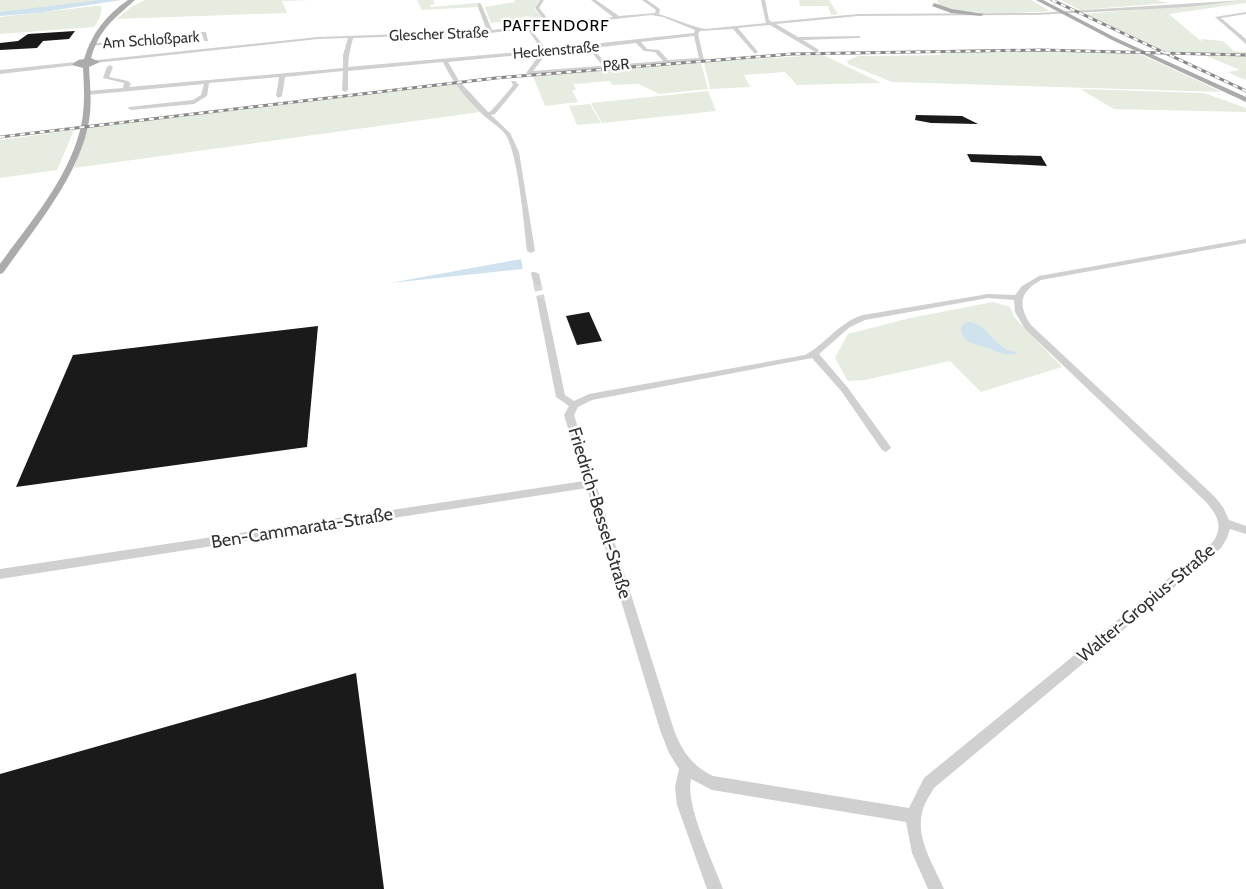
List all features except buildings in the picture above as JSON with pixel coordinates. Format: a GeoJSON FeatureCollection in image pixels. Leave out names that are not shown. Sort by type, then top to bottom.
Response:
{"type":"FeatureCollection","features":[{"type":"Feature","properties":{"kind":"main road"},"geometry":{"type":"LineString","coordinates":[[0,271],[51,195],[77,149],[84,127],[87,63],[91,44],[102,24],[131,0]]}},
{"type":"Feature","properties":{"kind":"main road"},"geometry":{"type":"LineString","coordinates":[[1039,0],[1074,19],[1246,100]]}},
{"type":"Feature","properties":{"kind":"main road"},"geometry":{"type":"LineString","coordinates":[[933,2],[956,12],[981,14]]}},
{"type":"Feature","properties":{"kind":"main road"},"geometry":{"type":"LineString","coordinates":[[933,2],[942,14]]}},
{"type":"Feature","properties":{"kind":"main road"},"geometry":{"type":"LineString","coordinates":[[75,64],[97,62]]}},
{"type":"Feature","properties":{"kind":"street"},"geometry":{"type":"LineString","coordinates":[[542,0],[537,8],[551,26]]}},
{"type":"Feature","properties":{"kind":"street"},"geometry":{"type":"LineString","coordinates":[[593,0],[618,18]]}},
{"type":"Feature","properties":{"kind":"street"},"geometry":{"type":"LineString","coordinates":[[644,0],[656,11],[662,7]]}},
{"type":"Feature","properties":{"kind":"street"},"geometry":{"type":"LineString","coordinates":[[763,0],[767,21],[817,52]]}},
{"type":"Feature","properties":{"kind":"street","name":"Glescher Straße"},"geometry":{"type":"LineString","coordinates":[[97,62],[351,37],[490,32],[618,18],[656,11],[697,32],[769,22],[838,16],[1098,12],[1244,0]]}},
{"type":"Feature","properties":{"kind":"street"},"geometry":{"type":"LineString","coordinates":[[479,4],[490,32]]}},
{"type":"Feature","properties":{"kind":"street"},"geometry":{"type":"LineString","coordinates":[[1246,13],[1217,16],[1246,42]]}},
{"type":"Feature","properties":{"kind":"street","name":"Glescher Straße"},"geometry":{"type":"LineString","coordinates":[[807,18],[805,16],[828,14]]}},
{"type":"Feature","properties":{"kind":"street"},"geometry":{"type":"LineString","coordinates":[[734,27],[756,52]]}},
{"type":"Feature","properties":{"kind":"street"},"geometry":{"type":"LineString","coordinates":[[531,30],[545,51]]}},
{"type":"Feature","properties":{"kind":"street"},"geometry":{"type":"LineString","coordinates":[[1232,30],[1246,31]]}},
{"type":"Feature","properties":{"kind":"street","name":"Heckenstraße"},"geometry":{"type":"LineString","coordinates":[[87,93],[590,47],[638,42],[697,32]]}},
{"type":"Feature","properties":{"kind":"street","name":"P&R"},"geometry":{"type":"LineString","coordinates":[[545,51],[529,72],[702,59],[697,32]]}},
{"type":"Feature","properties":{"kind":"street","name":"Am Schloßpark"},"geometry":{"type":"LineString","coordinates":[[91,44],[200,33],[204,33],[206,40]]}},
{"type":"Feature","properties":{"kind":"street"},"geometry":{"type":"LineString","coordinates":[[797,39],[859,36]]}},
{"type":"Feature","properties":{"kind":"street"},"geometry":{"type":"LineString","coordinates":[[345,90],[351,37]]}},
{"type":"Feature","properties":{"kind":"street"},"geometry":{"type":"LineString","coordinates":[[638,42],[646,50],[657,51],[667,62]]}},
{"type":"Feature","properties":{"kind":"street"},"geometry":{"type":"LineString","coordinates":[[590,47],[602,63]]}},
{"type":"Feature","properties":{"kind":"street"},"geometry":{"type":"LineString","coordinates":[[646,50],[642,52],[647,60]]}},
{"type":"Feature","properties":{"kind":"street"},"geometry":{"type":"LineString","coordinates":[[445,60],[457,82],[485,114],[508,134],[516,152],[531,251]]}},
{"type":"Feature","properties":{"kind":"street"},"geometry":{"type":"LineString","coordinates":[[0,72],[75,64]]}},
{"type":"Feature","properties":{"kind":"street"},"geometry":{"type":"LineString","coordinates":[[110,66],[106,78],[126,82],[128,84],[126,88]]}},
{"type":"Feature","properties":{"kind":"street"},"geometry":{"type":"LineString","coordinates":[[279,96],[282,76]]}},
{"type":"Feature","properties":{"kind":"street"},"geometry":{"type":"LineString","coordinates":[[131,108],[194,102],[204,96],[207,82]]}},
{"type":"Feature","properties":{"kind":"street"},"geometry":{"type":"LineString","coordinates":[[485,114],[493,112],[514,89],[516,85],[513,82]]}},
{"type":"Feature","properties":{"kind":"street"},"geometry":{"type":"LineString","coordinates":[[886,448],[840,383],[814,354],[826,347],[848,324],[863,318],[988,296],[1018,298],[1024,287],[1038,278],[1246,241]]}},
{"type":"Feature","properties":{"kind":"street","name":"Walter-Gropius-Straße"},"geometry":{"type":"LineString","coordinates":[[936,889],[917,842],[914,816],[921,795],[929,783],[1217,545],[1224,536],[1226,524],[1220,511],[1210,499],[1028,327],[1019,311],[1018,298]]}},
{"type":"Feature","properties":{"kind":"street"},"geometry":{"type":"LineString","coordinates":[[541,300],[561,397],[574,406]]}},
{"type":"Feature","properties":{"kind":"street","name":"Friedrich-Bessel-Straße"},"geometry":{"type":"LineString","coordinates":[[686,769],[674,749],[667,730],[569,415],[574,406],[589,397],[781,362],[814,354]]}},
{"type":"Feature","properties":{"kind":"street","name":"Ben-Cammarata-Straße"},"geometry":{"type":"LineString","coordinates":[[0,575],[590,484]]}},
{"type":"Feature","properties":{"kind":"street"},"geometry":{"type":"LineString","coordinates":[[1226,524],[1246,530]]}},
{"type":"Feature","properties":{"kind":"street"},"geometry":{"type":"LineString","coordinates":[[715,889],[684,805],[682,787],[686,769],[712,783],[914,816]]}},
{"type":"Feature","properties":{"kind":"shaded area"},"geometry":{"type":"Polygon","coordinates":[[[0,0],[105,0],[40,10],[0,12],[0,0]]]}},
{"type":"Feature","properties":{"kind":"shaded area"},"geometry":{"type":"Polygon","coordinates":[[[145,0],[311,0],[282,1],[287,13],[117,19],[131,7],[145,0]]]}},
{"type":"Feature","properties":{"kind":"shaded area"},"geometry":{"type":"Polygon","coordinates":[[[417,0],[433,0],[435,4],[430,5],[431,7],[476,3],[478,7],[422,10],[417,0]]]}},
{"type":"Feature","properties":{"kind":"shaded area"},"geometry":{"type":"Polygon","coordinates":[[[514,0],[539,0],[534,9],[545,21],[533,22],[533,18],[524,16],[511,21],[491,23],[485,7],[515,2],[514,0]]]}},
{"type":"Feature","properties":{"kind":"shaded area"},"geometry":{"type":"Polygon","coordinates":[[[799,0],[829,0],[838,14],[831,15],[828,6],[800,6],[799,0]]]}},
{"type":"Feature","properties":{"kind":"shaded area"},"geometry":{"type":"Polygon","coordinates":[[[937,0],[1031,0],[1050,11],[980,13],[952,9],[939,5],[937,0]]]}},
{"type":"Feature","properties":{"kind":"shaded area"},"geometry":{"type":"Polygon","coordinates":[[[1061,0],[1156,0],[1169,3],[1080,10],[1061,0]]]}},
{"type":"Feature","properties":{"kind":"shaded area"},"geometry":{"type":"Polygon","coordinates":[[[1246,0],[1246,3],[1169,14],[1209,48],[1201,41],[1202,39],[1223,41],[1234,51],[1246,52],[1246,54],[1166,51],[1085,14],[1246,0]]]}},
{"type":"Feature","properties":{"kind":"shaded area"},"geometry":{"type":"Polygon","coordinates":[[[101,6],[101,11],[94,27],[0,34],[0,17],[101,6]]]}},
{"type":"Feature","properties":{"kind":"shaded area"},"geometry":{"type":"Polygon","coordinates":[[[940,51],[1138,53],[1222,92],[892,82],[848,64],[847,61],[858,56],[941,55],[940,51]]]}},
{"type":"Feature","properties":{"kind":"shaded area"},"geometry":{"type":"Polygon","coordinates":[[[1202,54],[1246,55],[1246,80],[1227,72],[1240,70],[1202,54]]]}},
{"type":"Feature","properties":{"kind":"shaded area"},"geometry":{"type":"Polygon","coordinates":[[[823,55],[881,83],[797,85],[785,72],[744,75],[750,87],[710,89],[704,62],[823,55]]]}},
{"type":"Feature","properties":{"kind":"shaded area"},"geometry":{"type":"Polygon","coordinates":[[[701,63],[708,89],[659,94],[639,84],[613,85],[609,81],[575,84],[573,82],[576,90],[572,90],[578,102],[545,106],[533,76],[701,63]]]}},
{"type":"Feature","properties":{"kind":"shaded area"},"geometry":{"type":"Polygon","coordinates":[[[456,84],[480,112],[74,168],[88,128],[456,84]]]}},
{"type":"Feature","properties":{"kind":"shaded area"},"geometry":{"type":"Polygon","coordinates":[[[1080,89],[1204,93],[1246,108],[1246,112],[1114,109],[1080,89]]]}},
{"type":"Feature","properties":{"kind":"shaded area"},"geometry":{"type":"Polygon","coordinates":[[[708,91],[716,111],[602,123],[591,103],[708,91]]]}},
{"type":"Feature","properties":{"kind":"shaded area"},"geometry":{"type":"Polygon","coordinates":[[[590,104],[601,123],[577,125],[569,106],[590,104]]]}},
{"type":"Feature","properties":{"kind":"shaded area"},"geometry":{"type":"Polygon","coordinates":[[[74,130],[57,170],[0,178],[0,140],[74,130]]]}},
{"type":"Feature","properties":{"kind":"shaded area"},"geometry":{"type":"Polygon","coordinates":[[[993,302],[1010,307],[1014,317],[1062,367],[981,392],[950,361],[865,380],[848,381],[835,358],[848,334],[910,318],[993,302]]]}},
{"type":"Feature","properties":{"kind":"water"},"geometry":{"type":"Polygon","coordinates":[[[521,259],[523,269],[390,283],[521,259]]]}},
{"type":"Feature","properties":{"kind":"water"},"geometry":{"type":"Polygon","coordinates":[[[966,322],[978,325],[1004,348],[1018,353],[1002,354],[970,342],[964,337],[961,328],[966,322]]]}},
{"type":"Feature","properties":{"kind":"waterway"},"geometry":{"type":"LineString","coordinates":[[0,14],[117,0]]}},
{"type":"Feature","properties":{"kind":"tunnel"},"geometry":{"type":"LineString","coordinates":[[537,283],[541,300]]}},
{"type":"Feature","properties":{"kind":"railway"},"geometry":{"type":"LineString","coordinates":[[1052,0],[1165,53]]}},
{"type":"Feature","properties":{"kind":"railway"},"geometry":{"type":"LineString","coordinates":[[0,137],[496,78],[792,54],[1041,50],[1165,53]]}},
{"type":"Feature","properties":{"kind":"railway"},"geometry":{"type":"LineString","coordinates":[[1165,53],[1246,55]]}},
{"type":"Feature","properties":{"kind":"railway"},"geometry":{"type":"LineString","coordinates":[[1165,53],[1246,91]]}},
{"type":"Feature","properties":{"kind":"district","name":"PAFFENDORF"},"geometry":{"type":"Point","coordinates":[556,25]}}]}
